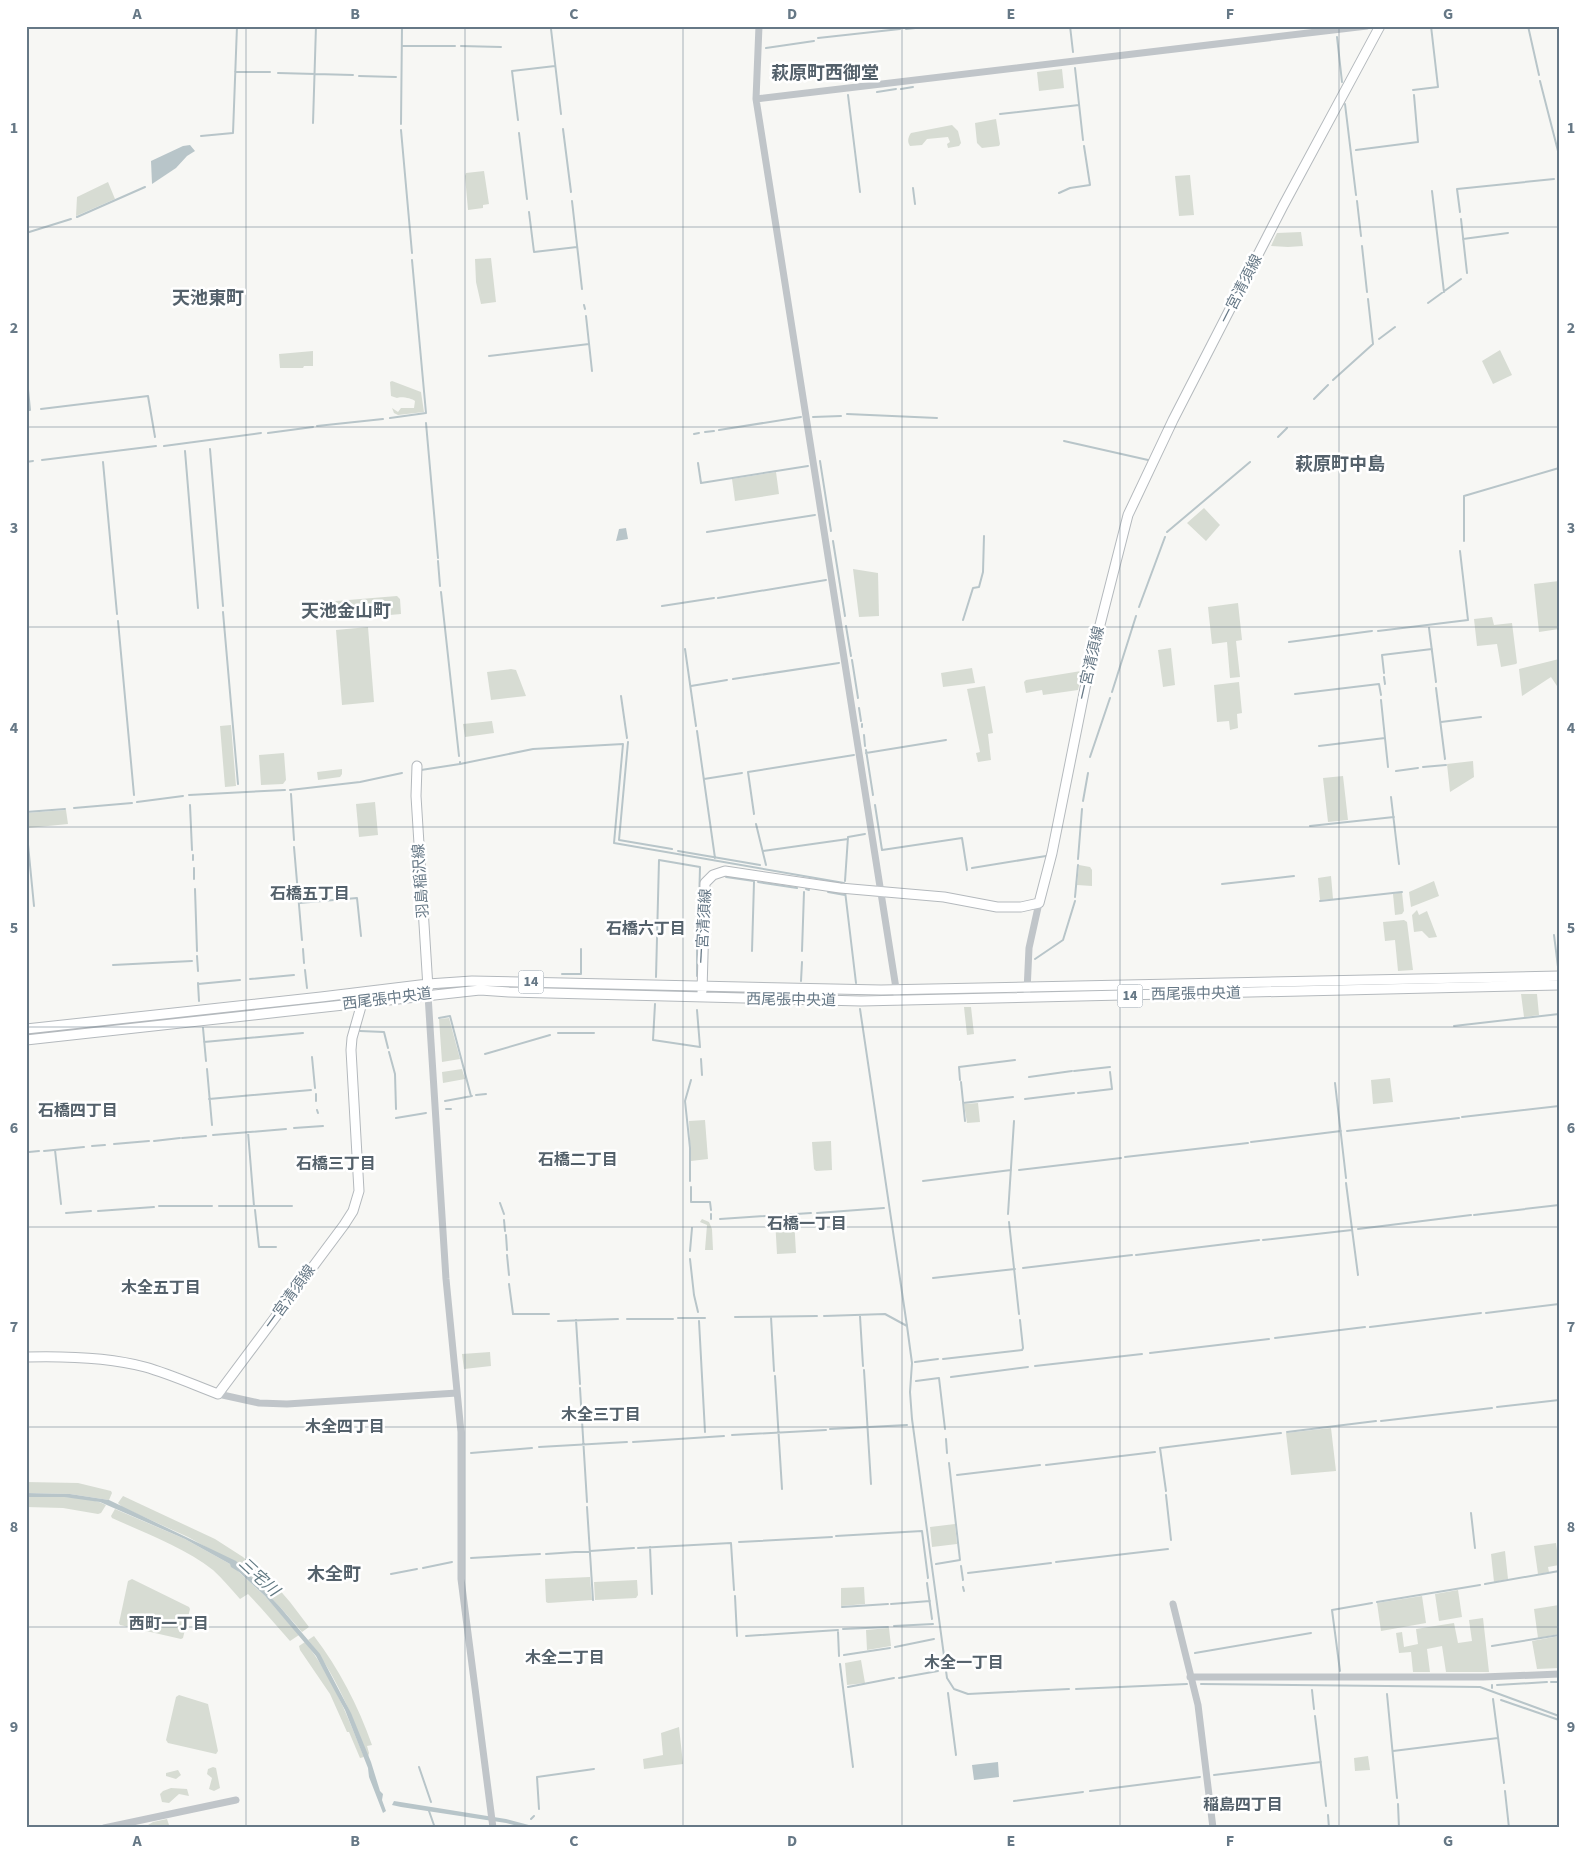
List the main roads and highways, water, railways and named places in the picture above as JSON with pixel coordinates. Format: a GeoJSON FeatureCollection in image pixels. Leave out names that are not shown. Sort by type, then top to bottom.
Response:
{"type":"FeatureCollection","features":[{"type":"Feature","properties":{"kind":"main road","name":"一宮清須線"},"geometry":{"type":"LineString","coordinates":[[701,998],[705,883],[713,875],[725,871],[844,888],[944,897],[996,907],[1021,907],[1039,903],[1052,854],[1089,668],[1128,515],[1283,206],[1380,26]]}},
{"type":"Feature","properties":{"kind":"main road","name":"羽島稲沢線"},"geometry":{"type":"LineString","coordinates":[[417,766],[416,796],[428,995]]}},
{"type":"Feature","properties":{"kind":"main road","name":"西尾張中央道"},"geometry":{"type":"LineString","coordinates":[[26,1029],[345,995],[428,984],[472,981],[702,985],[840,990],[1559,976]]}},
{"type":"Feature","properties":{"kind":"main road","name":"西尾張中央道"},"geometry":{"type":"LineString","coordinates":[[26,1040],[480,990],[701,998],[898,1001],[1559,984]]}},
{"type":"Feature","properties":{"kind":"main road","name":"一宮清須線"},"geometry":{"type":"LineString","coordinates":[[26,1357],[76,1358],[135,1365],[160,1372],[218,1394],[344,1224],[358,1199],[350,1050],[362,1003]]}},
{"type":"Feature","properties":{"kind":"waterway"},"geometry":{"type":"LineString","coordinates":[[201,136],[233,133],[237,26]]}},
{"type":"Feature","properties":{"kind":"waterway"},"geometry":{"type":"LineString","coordinates":[[313,123],[316,26]]}},
{"type":"Feature","properties":{"kind":"waterway"},"geometry":{"type":"LineString","coordinates":[[401,124],[402,26]]}},
{"type":"Feature","properties":{"kind":"waterway"},"geometry":{"type":"LineString","coordinates":[[906,29],[934,26]]}},
{"type":"Feature","properties":{"kind":"waterway"},"geometry":{"type":"LineString","coordinates":[[1070,26],[1073,52]]}},
{"type":"Feature","properties":{"kind":"waterway"},"geometry":{"type":"LineString","coordinates":[[1413,90],[1438,87],[1431,26]]}},
{"type":"Feature","properties":{"kind":"waterway"},"geometry":{"type":"LineString","coordinates":[[1528,26],[1539,75]]}},
{"type":"Feature","properties":{"kind":"waterway"},"geometry":{"type":"LineString","coordinates":[[551,29],[561,114]]}},
{"type":"Feature","properties":{"kind":"waterway"},"geometry":{"type":"LineString","coordinates":[[818,38],[900,29]]}},
{"type":"Feature","properties":{"kind":"waterway"},"geometry":{"type":"LineString","coordinates":[[1337,37],[1342,82]]}},
{"type":"Feature","properties":{"kind":"waterway"},"geometry":{"type":"LineString","coordinates":[[766,48],[814,41]]}},
{"type":"Feature","properties":{"kind":"waterway"},"geometry":{"type":"LineString","coordinates":[[402,46],[455,46]]}},
{"type":"Feature","properties":{"kind":"waterway"},"geometry":{"type":"LineString","coordinates":[[461,46],[501,47]]}},
{"type":"Feature","properties":{"kind":"waterway"},"geometry":{"type":"LineString","coordinates":[[518,120],[512,71],[555,66]]}},
{"type":"Feature","properties":{"kind":"waterway"},"geometry":{"type":"LineString","coordinates":[[1075,68],[1083,140]]}},
{"type":"Feature","properties":{"kind":"waterway"},"geometry":{"type":"LineString","coordinates":[[235,72],[270,72]]}},
{"type":"Feature","properties":{"kind":"waterway"},"geometry":{"type":"LineString","coordinates":[[278,73],[353,75]]}},
{"type":"Feature","properties":{"kind":"waterway"},"geometry":{"type":"LineString","coordinates":[[359,76],[396,77]]}},
{"type":"Feature","properties":{"kind":"waterway"},"geometry":{"type":"LineString","coordinates":[[1540,81],[1559,155]]}},
{"type":"Feature","properties":{"kind":"waterway"},"geometry":{"type":"LineString","coordinates":[[901,89],[913,87]]}},
{"type":"Feature","properties":{"kind":"waterway"},"geometry":{"type":"LineString","coordinates":[[877,92],[896,89]]}},
{"type":"Feature","properties":{"kind":"waterway"},"geometry":{"type":"LineString","coordinates":[[848,95],[860,192]]}},
{"type":"Feature","properties":{"kind":"waterway"},"geometry":{"type":"LineString","coordinates":[[1356,150],[1418,142],[1414,95]]}},
{"type":"Feature","properties":{"kind":"waterway"},"geometry":{"type":"LineString","coordinates":[[1345,104],[1356,195]]}},
{"type":"Feature","properties":{"kind":"waterway"},"geometry":{"type":"LineString","coordinates":[[1000,114],[1079,105]]}},
{"type":"Feature","properties":{"kind":"waterway"},"geometry":{"type":"LineString","coordinates":[[563,129],[571,192]]}},
{"type":"Feature","properties":{"kind":"waterway"},"geometry":{"type":"LineString","coordinates":[[401,130],[412,253]]}},
{"type":"Feature","properties":{"kind":"waterway"},"geometry":{"type":"LineString","coordinates":[[519,133],[527,199]]}},
{"type":"Feature","properties":{"kind":"waterway"},"geometry":{"type":"LineString","coordinates":[[1059,193],[1070,188],[1090,185],[1084,146]]}},
{"type":"Feature","properties":{"kind":"waterway"},"geometry":{"type":"LineString","coordinates":[[1460,212],[1457,189],[1554,179]]}},
{"type":"Feature","properties":{"kind":"waterway"},"geometry":{"type":"LineString","coordinates":[[77,217],[145,187]]}},
{"type":"Feature","properties":{"kind":"waterway"},"geometry":{"type":"LineString","coordinates":[[913,188],[915,204]]}},
{"type":"Feature","properties":{"kind":"waterway"},"geometry":{"type":"LineString","coordinates":[[1432,191],[1444,292]]}},
{"type":"Feature","properties":{"kind":"waterway"},"geometry":{"type":"LineString","coordinates":[[572,201],[582,289]]}},
{"type":"Feature","properties":{"kind":"waterway"},"geometry":{"type":"LineString","coordinates":[[1357,201],[1361,236]]}},
{"type":"Feature","properties":{"kind":"waterway"},"geometry":{"type":"LineString","coordinates":[[529,212],[534,252],[577,247]]}},
{"type":"Feature","properties":{"kind":"waterway"},"geometry":{"type":"LineString","coordinates":[[26,233],[71,219]]}},
{"type":"Feature","properties":{"kind":"waterway"},"geometry":{"type":"LineString","coordinates":[[1461,219],[1467,273]]}},
{"type":"Feature","properties":{"kind":"waterway"},"geometry":{"type":"LineString","coordinates":[[1463,239],[1508,233]]}},
{"type":"Feature","properties":{"kind":"waterway"},"geometry":{"type":"LineString","coordinates":[[1362,246],[1367,292]]}},
{"type":"Feature","properties":{"kind":"waterway"},"geometry":{"type":"LineString","coordinates":[[390,418],[426,413],[412,260]]}},
{"type":"Feature","properties":{"kind":"waterway"},"geometry":{"type":"LineString","coordinates":[[1428,303],[1461,279]]}},
{"type":"Feature","properties":{"kind":"waterway"},"geometry":{"type":"LineString","coordinates":[[1333,380],[1373,344],[1368,299]]}},
{"type":"Feature","properties":{"kind":"waterway"},"geometry":{"type":"LineString","coordinates":[[584,305],[585,309]]}},
{"type":"Feature","properties":{"kind":"waterway"},"geometry":{"type":"LineString","coordinates":[[586,316],[592,371]]}},
{"type":"Feature","properties":{"kind":"waterway"},"geometry":{"type":"LineString","coordinates":[[1379,339],[1395,327]]}},
{"type":"Feature","properties":{"kind":"waterway"},"geometry":{"type":"LineString","coordinates":[[489,356],[589,344]]}},
{"type":"Feature","properties":{"kind":"waterway"},"geometry":{"type":"LineString","coordinates":[[26,368],[30,410],[26,410]]}},
{"type":"Feature","properties":{"kind":"waterway"},"geometry":{"type":"LineString","coordinates":[[1314,399],[1328,385]]}},
{"type":"Feature","properties":{"kind":"waterway"},"geometry":{"type":"LineString","coordinates":[[41,409],[148,396],[155,437]]}},
{"type":"Feature","properties":{"kind":"waterway"},"geometry":{"type":"LineString","coordinates":[[847,414],[937,418]]}},
{"type":"Feature","properties":{"kind":"waterway"},"geometry":{"type":"LineString","coordinates":[[813,417],[841,416]]}},
{"type":"Feature","properties":{"kind":"waterway"},"geometry":{"type":"LineString","coordinates":[[719,430],[801,417]]}},
{"type":"Feature","properties":{"kind":"waterway"},"geometry":{"type":"LineString","coordinates":[[317,426],[383,419]]}},
{"type":"Feature","properties":{"kind":"waterway"},"geometry":{"type":"LineString","coordinates":[[426,423],[438,558]]}},
{"type":"Feature","properties":{"kind":"waterway"},"geometry":{"type":"LineString","coordinates":[[268,433],[313,427]]}},
{"type":"Feature","properties":{"kind":"waterway"},"geometry":{"type":"LineString","coordinates":[[1278,437],[1287,428]]}},
{"type":"Feature","properties":{"kind":"waterway"},"geometry":{"type":"LineString","coordinates":[[705,432],[714,431]]}},
{"type":"Feature","properties":{"kind":"waterway"},"geometry":{"type":"LineString","coordinates":[[164,446],[261,433]]}},
{"type":"Feature","properties":{"kind":"waterway"},"geometry":{"type":"LineString","coordinates":[[694,434],[699,433]]}},
{"type":"Feature","properties":{"kind":"waterway"},"geometry":{"type":"LineString","coordinates":[[1064,441],[1148,460]]}},
{"type":"Feature","properties":{"kind":"waterway"},"geometry":{"type":"LineString","coordinates":[[42,460],[156,446]]}},
{"type":"Feature","properties":{"kind":"waterway"},"geometry":{"type":"LineString","coordinates":[[210,449],[223,606]]}},
{"type":"Feature","properties":{"kind":"waterway"},"geometry":{"type":"LineString","coordinates":[[185,451],[198,608]]}},
{"type":"Feature","properties":{"kind":"waterway"},"geometry":{"type":"LineString","coordinates":[[26,462],[33,461]]}},
{"type":"Feature","properties":{"kind":"waterway"},"geometry":{"type":"LineString","coordinates":[[820,461],[831,531]]}},
{"type":"Feature","properties":{"kind":"waterway"},"geometry":{"type":"LineString","coordinates":[[103,462],[117,614]]}},
{"type":"Feature","properties":{"kind":"waterway"},"geometry":{"type":"LineString","coordinates":[[1167,532],[1250,462]]}},
{"type":"Feature","properties":{"kind":"waterway"},"geometry":{"type":"LineString","coordinates":[[698,463],[701,483],[808,466]]}},
{"type":"Feature","properties":{"kind":"waterway"},"geometry":{"type":"LineString","coordinates":[[1464,541],[1464,496],[1559,468]]}},
{"type":"Feature","properties":{"kind":"waterway"},"geometry":{"type":"LineString","coordinates":[[707,532],[815,515]]}},
{"type":"Feature","properties":{"kind":"waterway"},"geometry":{"type":"LineString","coordinates":[[963,620],[973,588],[979,587],[983,572],[984,536]]}},
{"type":"Feature","properties":{"kind":"waterway"},"geometry":{"type":"LineString","coordinates":[[1139,607],[1165,537]]}},
{"type":"Feature","properties":{"kind":"waterway"},"geometry":{"type":"LineString","coordinates":[[833,541],[845,616]]}},
{"type":"Feature","properties":{"kind":"waterway"},"geometry":{"type":"LineString","coordinates":[[1378,631],[1468,620],[1460,551]]}},
{"type":"Feature","properties":{"kind":"waterway"},"geometry":{"type":"LineString","coordinates":[[438,561],[440,586]]}},
{"type":"Feature","properties":{"kind":"waterway"},"geometry":{"type":"LineString","coordinates":[[718,598],[826,580]]}},
{"type":"Feature","properties":{"kind":"waterway"},"geometry":{"type":"LineString","coordinates":[[441,592],[459,756]]}},
{"type":"Feature","properties":{"kind":"waterway"},"geometry":{"type":"LineString","coordinates":[[662,606],[714,598]]}},
{"type":"Feature","properties":{"kind":"waterway"},"geometry":{"type":"LineString","coordinates":[[223,612],[238,784]]}},
{"type":"Feature","properties":{"kind":"waterway"},"geometry":{"type":"LineString","coordinates":[[1112,692],[1136,616]]}},
{"type":"Feature","properties":{"kind":"waterway"},"geometry":{"type":"LineString","coordinates":[[118,621],[134,795]]}},
{"type":"Feature","properties":{"kind":"waterway"},"geometry":{"type":"LineString","coordinates":[[846,626],[851,656]]}},
{"type":"Feature","properties":{"kind":"waterway"},"geometry":{"type":"LineString","coordinates":[[1429,628],[1436,682]]}},
{"type":"Feature","properties":{"kind":"waterway"},"geometry":{"type":"LineString","coordinates":[[1289,642],[1372,631]]}},
{"type":"Feature","properties":{"kind":"waterway"},"geometry":{"type":"LineString","coordinates":[[685,649],[696,726]]}},
{"type":"Feature","properties":{"kind":"waterway"},"geometry":{"type":"LineString","coordinates":[[1384,673],[1382,655],[1432,649]]}},
{"type":"Feature","properties":{"kind":"waterway"},"geometry":{"type":"LineString","coordinates":[[852,660],[858,698]]}},
{"type":"Feature","properties":{"kind":"waterway"},"geometry":{"type":"LineString","coordinates":[[733,679],[839,663]]}},
{"type":"Feature","properties":{"kind":"waterway"},"geometry":{"type":"LineString","coordinates":[[1384,677],[1385,684]]}},
{"type":"Feature","properties":{"kind":"waterway"},"geometry":{"type":"LineString","coordinates":[[691,686],[727,680]]}},
{"type":"Feature","properties":{"kind":"waterway"},"geometry":{"type":"LineString","coordinates":[[1295,694],[1379,684],[1381,695]]}},
{"type":"Feature","properties":{"kind":"waterway"},"geometry":{"type":"LineString","coordinates":[[1436,688],[1445,759]]}},
{"type":"Feature","properties":{"kind":"waterway"},"geometry":{"type":"LineString","coordinates":[[621,696],[627,738]]}},
{"type":"Feature","properties":{"kind":"waterway"},"geometry":{"type":"LineString","coordinates":[[1090,757],[1110,698]]}},
{"type":"Feature","properties":{"kind":"waterway"},"geometry":{"type":"LineString","coordinates":[[1381,700],[1388,767]]}},
{"type":"Feature","properties":{"kind":"waterway"},"geometry":{"type":"LineString","coordinates":[[859,708],[861,721]]}},
{"type":"Feature","properties":{"kind":"waterway"},"geometry":{"type":"LineString","coordinates":[[1441,722],[1481,717]]}},
{"type":"Feature","properties":{"kind":"waterway"},"geometry":{"type":"LineString","coordinates":[[697,731],[715,858]]}},
{"type":"Feature","properties":{"kind":"waterway"},"geometry":{"type":"LineString","coordinates":[[864,735],[865,746]]}},
{"type":"Feature","properties":{"kind":"waterway"},"geometry":{"type":"LineString","coordinates":[[1319,746],[1385,738]]}},
{"type":"Feature","properties":{"kind":"waterway"},"geometry":{"type":"LineString","coordinates":[[866,753],[946,740]]}},
{"type":"Feature","properties":{"kind":"waterway"},"geometry":{"type":"LineString","coordinates":[[628,742],[619,840],[672,849]]}},
{"type":"Feature","properties":{"kind":"waterway"},"geometry":{"type":"LineString","coordinates":[[460,762],[460,764],[533,749],[623,744],[614,843],[844,883],[845,886]]}},
{"type":"Feature","properties":{"kind":"waterway"},"geometry":{"type":"LineString","coordinates":[[866,750],[873,795]]}},
{"type":"Feature","properties":{"kind":"waterway"},"geometry":{"type":"LineString","coordinates":[[754,814],[748,772],[854,755]]}},
{"type":"Feature","properties":{"kind":"waterway"},"geometry":{"type":"LineString","coordinates":[[421,770],[460,764]]}},
{"type":"Feature","properties":{"kind":"waterway"},"geometry":{"type":"LineString","coordinates":[[1423,767],[1446,765]]}},
{"type":"Feature","properties":{"kind":"waterway"},"geometry":{"type":"LineString","coordinates":[[1396,771],[1418,768]]}},
{"type":"Feature","properties":{"kind":"waterway"},"geometry":{"type":"LineString","coordinates":[[290,790],[360,782],[402,773]]}},
{"type":"Feature","properties":{"kind":"waterway"},"geometry":{"type":"LineString","coordinates":[[704,779],[742,773]]}},
{"type":"Feature","properties":{"kind":"waterway"},"geometry":{"type":"LineString","coordinates":[[1083,801],[1088,773]]}},
{"type":"Feature","properties":{"kind":"waterway"},"geometry":{"type":"LineString","coordinates":[[189,795],[285,790]]}},
{"type":"Feature","properties":{"kind":"waterway"},"geometry":{"type":"LineString","coordinates":[[291,794],[294,840]]}},
{"type":"Feature","properties":{"kind":"waterway"},"geometry":{"type":"LineString","coordinates":[[137,802],[183,796]]}},
{"type":"Feature","properties":{"kind":"waterway"},"geometry":{"type":"LineString","coordinates":[[1391,797],[1399,864]]}},
{"type":"Feature","properties":{"kind":"waterway"},"geometry":{"type":"LineString","coordinates":[[74,808],[132,803]]}},
{"type":"Feature","properties":{"kind":"waterway"},"geometry":{"type":"LineString","coordinates":[[190,805],[192,850]]}},
{"type":"Feature","properties":{"kind":"waterway"},"geometry":{"type":"LineString","coordinates":[[875,805],[882,850],[962,838],[967,870]]}},
{"type":"Feature","properties":{"kind":"waterway"},"geometry":{"type":"LineString","coordinates":[[26,812],[65,809]]}},
{"type":"Feature","properties":{"kind":"waterway"},"geometry":{"type":"LineString","coordinates":[[1078,859],[1082,809]]}},
{"type":"Feature","properties":{"kind":"waterway"},"geometry":{"type":"LineString","coordinates":[[1310,826],[1394,817]]}},
{"type":"Feature","properties":{"kind":"waterway"},"geometry":{"type":"LineString","coordinates":[[26,824],[34,906]]}},
{"type":"Feature","properties":{"kind":"waterway"},"geometry":{"type":"LineString","coordinates":[[756,824],[766,865]]}},
{"type":"Feature","properties":{"kind":"waterway"},"geometry":{"type":"LineString","coordinates":[[845,881],[848,837],[865,834]]}},
{"type":"Feature","properties":{"kind":"waterway"},"geometry":{"type":"LineString","coordinates":[[763,851],[848,839]]}},
{"type":"Feature","properties":{"kind":"waterway"},"geometry":{"type":"LineString","coordinates":[[294,847],[302,940]]}},
{"type":"Feature","properties":{"kind":"waterway"},"geometry":{"type":"LineString","coordinates":[[678,851],[760,865]]}},
{"type":"Feature","properties":{"kind":"waterway"},"geometry":{"type":"LineString","coordinates":[[193,855],[193,860]]}},
{"type":"Feature","properties":{"kind":"waterway"},"geometry":{"type":"LineString","coordinates":[[972,868],[1046,856]]}},
{"type":"Feature","properties":{"kind":"waterway"},"geometry":{"type":"LineString","coordinates":[[656,977],[659,860],[700,867],[698,942]]}},
{"type":"Feature","properties":{"kind":"waterway"},"geometry":{"type":"LineString","coordinates":[[1075,897],[1078,865]]}},
{"type":"Feature","properties":{"kind":"waterway"},"geometry":{"type":"LineString","coordinates":[[194,868],[194,879]]}},
{"type":"Feature","properties":{"kind":"waterway"},"geometry":{"type":"LineString","coordinates":[[1222,884],[1294,876]]}},
{"type":"Feature","properties":{"kind":"waterway"},"geometry":{"type":"LineString","coordinates":[[726,877],[754,881]]}},
{"type":"Feature","properties":{"kind":"waterway"},"geometry":{"type":"LineString","coordinates":[[752,951],[754,882]]}},
{"type":"Feature","properties":{"kind":"waterway"},"geometry":{"type":"LineString","coordinates":[[758,882],[797,888]]}},
{"type":"Feature","properties":{"kind":"waterway"},"geometry":{"type":"LineString","coordinates":[[195,889],[197,951]]}},
{"type":"Feature","properties":{"kind":"waterway"},"geometry":{"type":"LineString","coordinates":[[845,891],[856,983]]}},
{"type":"Feature","properties":{"kind":"waterway"},"geometry":{"type":"LineString","coordinates":[[802,951],[804,892]]}},
{"type":"Feature","properties":{"kind":"waterway"},"geometry":{"type":"LineString","coordinates":[[828,892],[845,895]]}},
{"type":"Feature","properties":{"kind":"waterway"},"geometry":{"type":"LineString","coordinates":[[1320,901],[1402,892]]}},
{"type":"Feature","properties":{"kind":"waterway"},"geometry":{"type":"LineString","coordinates":[[299,903],[357,898],[361,936]]}},
{"type":"Feature","properties":{"kind":"waterway"},"geometry":{"type":"LineString","coordinates":[[1035,959],[1063,940],[1075,901]]}},
{"type":"Feature","properties":{"kind":"waterway"},"geometry":{"type":"LineString","coordinates":[[1554,935],[1558,967]]}},
{"type":"Feature","properties":{"kind":"waterway"},"geometry":{"type":"LineString","coordinates":[[697,947],[697,976]]}},
{"type":"Feature","properties":{"kind":"waterway"},"geometry":{"type":"LineString","coordinates":[[303,949],[304,963]]}},
{"type":"Feature","properties":{"kind":"waterway"},"geometry":{"type":"LineString","coordinates":[[562,974],[581,974],[581,949]]}},
{"type":"Feature","properties":{"kind":"waterway"},"geometry":{"type":"LineString","coordinates":[[197,956],[198,971]]}},
{"type":"Feature","properties":{"kind":"waterway"},"geometry":{"type":"LineString","coordinates":[[113,965],[192,961]]}},
{"type":"Feature","properties":{"kind":"waterway"},"geometry":{"type":"LineString","coordinates":[[801,981],[802,962]]}},
{"type":"Feature","properties":{"kind":"waterway"},"geometry":{"type":"LineString","coordinates":[[305,970],[307,988]]}},
{"type":"Feature","properties":{"kind":"waterway"},"geometry":{"type":"LineString","coordinates":[[250,979],[294,975]]}},
{"type":"Feature","properties":{"kind":"waterway"},"geometry":{"type":"LineString","coordinates":[[198,984],[240,980]]}},
{"type":"Feature","properties":{"kind":"waterway"},"geometry":{"type":"LineString","coordinates":[[198,983],[199,1001]]}},
{"type":"Feature","properties":{"kind":"waterway"},"geometry":{"type":"LineString","coordinates":[[655,1004],[653,1040],[700,1047],[697,1010]]}},
{"type":"Feature","properties":{"kind":"waterway"},"geometry":{"type":"LineString","coordinates":[[860,1009],[912,1363],[910,1392],[912,1419],[947,1678],[954,1689],[968,1694],[1069,1689]]}},
{"type":"Feature","properties":{"kind":"waterway"},"geometry":{"type":"LineString","coordinates":[[1454,1026],[1559,1014]]}},
{"type":"Feature","properties":{"kind":"waterway"},"geometry":{"type":"LineString","coordinates":[[439,1018],[450,1016],[471,1096]]}},
{"type":"Feature","properties":{"kind":"waterway"},"geometry":{"type":"LineString","coordinates":[[203,1028],[206,1061]]}},
{"type":"Feature","properties":{"kind":"waterway"},"geometry":{"type":"LineString","coordinates":[[360,1031],[384,1032],[388,1048]]}},
{"type":"Feature","properties":{"kind":"waterway"},"geometry":{"type":"LineString","coordinates":[[204,1042],[303,1033]]}},
{"type":"Feature","properties":{"kind":"waterway"},"geometry":{"type":"LineString","coordinates":[[558,1033],[594,1033]]}},
{"type":"Feature","properties":{"kind":"waterway"},"geometry":{"type":"LineString","coordinates":[[485,1054],[550,1035]]}},
{"type":"Feature","properties":{"kind":"waterway"},"geometry":{"type":"LineString","coordinates":[[389,1052],[395,1074],[396,1109]]}},
{"type":"Feature","properties":{"kind":"waterway"},"geometry":{"type":"LineString","coordinates":[[312,1057],[315,1088]]}},
{"type":"Feature","properties":{"kind":"waterway"},"geometry":{"type":"LineString","coordinates":[[701,1059],[702,1075]]}},
{"type":"Feature","properties":{"kind":"waterway"},"geometry":{"type":"LineString","coordinates":[[960,1080],[959,1067],[1015,1060]]}},
{"type":"Feature","properties":{"kind":"waterway"},"geometry":{"type":"LineString","coordinates":[[1074,1071],[1110,1067]]}},
{"type":"Feature","properties":{"kind":"waterway"},"geometry":{"type":"LineString","coordinates":[[207,1069],[212,1125]]}},
{"type":"Feature","properties":{"kind":"waterway"},"geometry":{"type":"LineString","coordinates":[[1029,1077],[1072,1071]]}},
{"type":"Feature","properties":{"kind":"waterway"},"geometry":{"type":"LineString","coordinates":[[1078,1093],[1112,1089],[1110,1072]]}},
{"type":"Feature","properties":{"kind":"waterway"},"geometry":{"type":"LineString","coordinates":[[690,1181],[690,1148],[685,1101],[691,1080]]}},
{"type":"Feature","properties":{"kind":"waterway"},"geometry":{"type":"LineString","coordinates":[[961,1082],[965,1121]]}},
{"type":"Feature","properties":{"kind":"waterway"},"geometry":{"type":"LineString","coordinates":[[1335,1083],[1346,1178]]}},
{"type":"Feature","properties":{"kind":"waterway"},"geometry":{"type":"LineString","coordinates":[[209,1099],[311,1090]]}},
{"type":"Feature","properties":{"kind":"waterway"},"geometry":{"type":"LineString","coordinates":[[1025,1099],[1074,1093]]}},
{"type":"Feature","properties":{"kind":"waterway"},"geometry":{"type":"LineString","coordinates":[[316,1094],[316,1101]]}},
{"type":"Feature","properties":{"kind":"waterway"},"geometry":{"type":"LineString","coordinates":[[476,1095],[486,1094]]}},
{"type":"Feature","properties":{"kind":"waterway"},"geometry":{"type":"LineString","coordinates":[[445,1101],[472,1096]]}},
{"type":"Feature","properties":{"kind":"waterway"},"geometry":{"type":"LineString","coordinates":[[963,1103],[1013,1097]]}},
{"type":"Feature","properties":{"kind":"waterway"},"geometry":{"type":"LineString","coordinates":[[1462,1117],[1559,1106]]}},
{"type":"Feature","properties":{"kind":"waterway"},"geometry":{"type":"LineString","coordinates":[[446,1109],[451,1109]]}},
{"type":"Feature","properties":{"kind":"waterway"},"geometry":{"type":"LineString","coordinates":[[396,1118],[426,1113]]}},
{"type":"Feature","properties":{"kind":"waterway"},"geometry":{"type":"LineString","coordinates":[[1347,1131],[1459,1118]]}},
{"type":"Feature","properties":{"kind":"waterway"},"geometry":{"type":"LineString","coordinates":[[1008,1214],[1014,1121]]}},
{"type":"Feature","properties":{"kind":"waterway"},"geometry":{"type":"LineString","coordinates":[[294,1128],[323,1126]]}},
{"type":"Feature","properties":{"kind":"waterway"},"geometry":{"type":"LineString","coordinates":[[213,1135],[286,1129]]}},
{"type":"Feature","properties":{"kind":"waterway"},"geometry":{"type":"LineString","coordinates":[[1251,1142],[1341,1131]]}},
{"type":"Feature","properties":{"kind":"waterway"},"geometry":{"type":"LineString","coordinates":[[248,1132],[254,1206]]}},
{"type":"Feature","properties":{"kind":"waterway"},"geometry":{"type":"LineString","coordinates":[[182,1138],[206,1136]]}},
{"type":"Feature","properties":{"kind":"waterway"},"geometry":{"type":"LineString","coordinates":[[154,1141],[180,1138]]}},
{"type":"Feature","properties":{"kind":"waterway"},"geometry":{"type":"LineString","coordinates":[[114,1144],[149,1141]]}},
{"type":"Feature","properties":{"kind":"waterway"},"geometry":{"type":"LineString","coordinates":[[1125,1157],[1248,1143]]}},
{"type":"Feature","properties":{"kind":"waterway"},"geometry":{"type":"LineString","coordinates":[[92,1146],[105,1145]]}},
{"type":"Feature","properties":{"kind":"waterway"},"geometry":{"type":"LineString","coordinates":[[44,1151],[84,1147]]}},
{"type":"Feature","properties":{"kind":"waterway"},"geometry":{"type":"LineString","coordinates":[[55,1150],[61,1204]]}},
{"type":"Feature","properties":{"kind":"waterway"},"geometry":{"type":"LineString","coordinates":[[29,1152],[39,1151]]}},
{"type":"Feature","properties":{"kind":"waterway"},"geometry":{"type":"LineString","coordinates":[[1019,1170],[1121,1158]]}},
{"type":"Feature","properties":{"kind":"waterway"},"geometry":{"type":"LineString","coordinates":[[923,1181],[1011,1170]]}},
{"type":"Feature","properties":{"kind":"waterway"},"geometry":{"type":"LineString","coordinates":[[1346,1183],[1358,1275]]}},
{"type":"Feature","properties":{"kind":"waterway"},"geometry":{"type":"LineString","coordinates":[[691,1187],[691,1202],[710,1202],[711,1210]]}},
{"type":"Feature","properties":{"kind":"waterway"},"geometry":{"type":"LineString","coordinates":[[500,1203],[504,1214]]}},
{"type":"Feature","properties":{"kind":"waterway"},"geometry":{"type":"LineString","coordinates":[[1474,1215],[1559,1205]]}},
{"type":"Feature","properties":{"kind":"waterway"},"geometry":{"type":"LineString","coordinates":[[159,1206],[212,1206]]}},
{"type":"Feature","properties":{"kind":"waterway"},"geometry":{"type":"LineString","coordinates":[[219,1206],[292,1206]]}},
{"type":"Feature","properties":{"kind":"waterway"},"geometry":{"type":"LineString","coordinates":[[98,1211],[154,1207]]}},
{"type":"Feature","properties":{"kind":"waterway"},"geometry":{"type":"LineString","coordinates":[[817,1213],[884,1208]]}},
{"type":"Feature","properties":{"kind":"waterway"},"geometry":{"type":"LineString","coordinates":[[255,1210],[259,1247],[276,1247]]}},
{"type":"Feature","properties":{"kind":"waterway"},"geometry":{"type":"LineString","coordinates":[[66,1213],[91,1211]]}},
{"type":"Feature","properties":{"kind":"waterway"},"geometry":{"type":"LineString","coordinates":[[720,1219],[811,1213]]}},
{"type":"Feature","properties":{"kind":"waterway"},"geometry":{"type":"LineString","coordinates":[[711,1214],[711,1219]]}},
{"type":"Feature","properties":{"kind":"waterway"},"geometry":{"type":"LineString","coordinates":[[1358,1229],[1471,1215]]}},
{"type":"Feature","properties":{"kind":"waterway"},"geometry":{"type":"LineString","coordinates":[[504,1220],[505,1231]]}},
{"type":"Feature","properties":{"kind":"waterway"},"geometry":{"type":"LineString","coordinates":[[1009,1222],[1019,1314]]}},
{"type":"Feature","properties":{"kind":"waterway"},"geometry":{"type":"LineString","coordinates":[[690,1251],[692,1228]]}},
{"type":"Feature","properties":{"kind":"waterway"},"geometry":{"type":"LineString","coordinates":[[1263,1240],[1352,1230]]}},
{"type":"Feature","properties":{"kind":"waterway"},"geometry":{"type":"LineString","coordinates":[[506,1235],[507,1250]]}},
{"type":"Feature","properties":{"kind":"waterway"},"geometry":{"type":"LineString","coordinates":[[1136,1255],[1259,1240]]}},
{"type":"Feature","properties":{"kind":"waterway"},"geometry":{"type":"LineString","coordinates":[[507,1255],[509,1275]]}},
{"type":"Feature","properties":{"kind":"waterway"},"geometry":{"type":"LineString","coordinates":[[1023,1268],[1132,1255]]}},
{"type":"Feature","properties":{"kind":"waterway"},"geometry":{"type":"LineString","coordinates":[[690,1259],[698,1312]]}},
{"type":"Feature","properties":{"kind":"waterway"},"geometry":{"type":"LineString","coordinates":[[933,1278],[1015,1269]]}},
{"type":"Feature","properties":{"kind":"waterway"},"geometry":{"type":"LineString","coordinates":[[509,1284],[513,1314],[549,1314]]}},
{"type":"Feature","properties":{"kind":"waterway"},"geometry":{"type":"LineString","coordinates":[[1486,1313],[1559,1304]]}},
{"type":"Feature","properties":{"kind":"waterway"},"geometry":{"type":"LineString","coordinates":[[1370,1327],[1481,1313]]}},
{"type":"Feature","properties":{"kind":"waterway"},"geometry":{"type":"LineString","coordinates":[[824,1316],[885,1314],[907,1326]]}},
{"type":"Feature","properties":{"kind":"waterway"},"geometry":{"type":"LineString","coordinates":[[735,1317],[817,1316]]}},
{"type":"Feature","properties":{"kind":"waterway"},"geometry":{"type":"LineString","coordinates":[[860,1316],[863,1366]]}},
{"type":"Feature","properties":{"kind":"waterway"},"geometry":{"type":"LineString","coordinates":[[771,1317],[774,1371]]}},
{"type":"Feature","properties":{"kind":"waterway"},"geometry":{"type":"LineString","coordinates":[[678,1318],[705,1318]]}},
{"type":"Feature","properties":{"kind":"waterway"},"geometry":{"type":"LineString","coordinates":[[558,1321],[618,1319]]}},
{"type":"Feature","properties":{"kind":"waterway"},"geometry":{"type":"LineString","coordinates":[[627,1319],[673,1319]]}},
{"type":"Feature","properties":{"kind":"waterway"},"geometry":{"type":"LineString","coordinates":[[576,1320],[580,1384]]}},
{"type":"Feature","properties":{"kind":"waterway"},"geometry":{"type":"LineString","coordinates":[[943,1359],[1022,1350],[1020,1320]]}},
{"type":"Feature","properties":{"kind":"waterway"},"geometry":{"type":"LineString","coordinates":[[699,1321],[705,1432]]}},
{"type":"Feature","properties":{"kind":"waterway"},"geometry":{"type":"LineString","coordinates":[[1275,1338],[1365,1327]]}},
{"type":"Feature","properties":{"kind":"waterway"},"geometry":{"type":"LineString","coordinates":[[1150,1353],[1269,1339]]}},
{"type":"Feature","properties":{"kind":"waterway"},"geometry":{"type":"LineString","coordinates":[[1035,1366],[1142,1354]]}},
{"type":"Feature","properties":{"kind":"waterway"},"geometry":{"type":"LineString","coordinates":[[915,1362],[938,1359]]}},
{"type":"Feature","properties":{"kind":"waterway"},"geometry":{"type":"LineString","coordinates":[[951,1377],[1028,1367]]}},
{"type":"Feature","properties":{"kind":"waterway"},"geometry":{"type":"LineString","coordinates":[[864,1370],[871,1484]]}},
{"type":"Feature","properties":{"kind":"waterway"},"geometry":{"type":"LineString","coordinates":[[775,1376],[782,1489]]}},
{"type":"Feature","properties":{"kind":"waterway"},"geometry":{"type":"LineString","coordinates":[[916,1381],[939,1378],[945,1429]]}},
{"type":"Feature","properties":{"kind":"waterway"},"geometry":{"type":"LineString","coordinates":[[580,1388],[587,1502]]}},
{"type":"Feature","properties":{"kind":"waterway"},"geometry":{"type":"LineString","coordinates":[[1497,1407],[1559,1400]]}},
{"type":"Feature","properties":{"kind":"waterway"},"geometry":{"type":"LineString","coordinates":[[1381,1421],[1492,1408]]}},
{"type":"Feature","properties":{"kind":"waterway"},"geometry":{"type":"LineString","coordinates":[[1287,1432],[1376,1421]]}},
{"type":"Feature","properties":{"kind":"waterway"},"geometry":{"type":"LineString","coordinates":[[830,1429],[907,1425]]}},
{"type":"Feature","properties":{"kind":"waterway"},"geometry":{"type":"LineString","coordinates":[[732,1435],[826,1430]]}},
{"type":"Feature","properties":{"kind":"waterway"},"geometry":{"type":"LineString","coordinates":[[1166,1491],[1160,1448],[1281,1433]]}},
{"type":"Feature","properties":{"kind":"waterway"},"geometry":{"type":"LineString","coordinates":[[633,1442],[724,1436]]}},
{"type":"Feature","properties":{"kind":"waterway"},"geometry":{"type":"LineString","coordinates":[[946,1439],[947,1453]]}},
{"type":"Feature","properties":{"kind":"waterway"},"geometry":{"type":"LineString","coordinates":[[539,1447],[627,1442]]}},
{"type":"Feature","properties":{"kind":"waterway"},"geometry":{"type":"LineString","coordinates":[[471,1453],[532,1448]]}},
{"type":"Feature","properties":{"kind":"waterway"},"geometry":{"type":"LineString","coordinates":[[1046,1465],[1155,1452]]}},
{"type":"Feature","properties":{"kind":"waterway"},"geometry":{"type":"LineString","coordinates":[[936,1564],[960,1560],[949,1463]]}},
{"type":"Feature","properties":{"kind":"waterway"},"geometry":{"type":"LineString","coordinates":[[957,1475],[1040,1465]]}},
{"type":"Feature","properties":{"kind":"waterway"},"geometry":{"type":"LineString","coordinates":[[1166,1495],[1171,1540]]}},
{"type":"Feature","properties":{"kind":"waterway"},"geometry":{"type":"LineString","coordinates":[[587,1507],[593,1600]]}},
{"type":"Feature","properties":{"kind":"waterway"},"geometry":{"type":"LineString","coordinates":[[1471,1513],[1475,1548]]}},
{"type":"Feature","properties":{"kind":"waterway"},"geometry":{"type":"LineString","coordinates":[[836,1536],[922,1531],[928,1578]]}},
{"type":"Feature","properties":{"kind":"waterway"},"geometry":{"type":"LineString","coordinates":[[739,1542],[832,1537]]}},
{"type":"Feature","properties":{"kind":"waterway"},"geometry":{"type":"LineString","coordinates":[[638,1548],[731,1543],[734,1590]]}},
{"type":"Feature","properties":{"kind":"waterway"},"geometry":{"type":"LineString","coordinates":[[650,1547],[652,1594]]}},
{"type":"Feature","properties":{"kind":"waterway"},"geometry":{"type":"LineString","coordinates":[[546,1554],[634,1548]]}},
{"type":"Feature","properties":{"kind":"waterway"},"geometry":{"type":"LineString","coordinates":[[1056,1562],[1168,1549]]}},
{"type":"Feature","properties":{"kind":"waterway"},"geometry":{"type":"LineString","coordinates":[[471,1558],[540,1554]]}},
{"type":"Feature","properties":{"kind":"waterway"},"geometry":{"type":"LineString","coordinates":[[423,1568],[452,1562]]}},
{"type":"Feature","properties":{"kind":"waterway"},"geometry":{"type":"LineString","coordinates":[[968,1573],[1051,1563]]}},
{"type":"Feature","properties":{"kind":"waterway"},"geometry":{"type":"LineString","coordinates":[[961,1566],[963,1580]]}},
{"type":"Feature","properties":{"kind":"waterway"},"geometry":{"type":"LineString","coordinates":[[391,1574],[417,1569]]}},
{"type":"Feature","properties":{"kind":"waterway"},"geometry":{"type":"LineString","coordinates":[[1485,1584],[1559,1571]]}},
{"type":"Feature","properties":{"kind":"waterway"},"geometry":{"type":"LineString","coordinates":[[927,1583],[932,1619]]}},
{"type":"Feature","properties":{"kind":"waterway"},"geometry":{"type":"LineString","coordinates":[[1377,1602],[1480,1585]]}},
{"type":"Feature","properties":{"kind":"waterway"},"geometry":{"type":"LineString","coordinates":[[963,1587],[964,1591]]}},
{"type":"Feature","properties":{"kind":"waterway"},"geometry":{"type":"LineString","coordinates":[[735,1596],[737,1636]]}},
{"type":"Feature","properties":{"kind":"waterway"},"geometry":{"type":"LineString","coordinates":[[891,1604],[930,1601]]}},
{"type":"Feature","properties":{"kind":"waterway"},"geometry":{"type":"LineString","coordinates":[[1340,1671],[1332,1610],[1372,1603]]}},
{"type":"Feature","properties":{"kind":"waterway"},"geometry":{"type":"LineString","coordinates":[[842,1607],[888,1604]]}},
{"type":"Feature","properties":{"kind":"waterway"},"geometry":{"type":"LineString","coordinates":[[894,1626],[933,1624]]}},
{"type":"Feature","properties":{"kind":"waterway"},"geometry":{"type":"LineString","coordinates":[[843,1629],[888,1627]]}},
{"type":"Feature","properties":{"kind":"waterway"},"geometry":{"type":"LineString","coordinates":[[746,1636],[838,1630]]}},
{"type":"Feature","properties":{"kind":"waterway"},"geometry":{"type":"LineString","coordinates":[[838,1632],[839,1656]]}},
{"type":"Feature","properties":{"kind":"waterway"},"geometry":{"type":"LineString","coordinates":[[1195,1653],[1311,1633]]}},
{"type":"Feature","properties":{"kind":"waterway"},"geometry":{"type":"LineString","coordinates":[[1492,1646],[1559,1635]]}},
{"type":"Feature","properties":{"kind":"waterway"},"geometry":{"type":"LineString","coordinates":[[895,1647],[934,1639]]}},
{"type":"Feature","properties":{"kind":"waterway"},"geometry":{"type":"LineString","coordinates":[[844,1655],[890,1648]]}},
{"type":"Feature","properties":{"kind":"waterway"},"geometry":{"type":"LineString","coordinates":[[840,1664],[853,1767]]}},
{"type":"Feature","properties":{"kind":"waterway"},"geometry":{"type":"LineString","coordinates":[[899,1678],[938,1671]]}},
{"type":"Feature","properties":{"kind":"waterway"},"geometry":{"type":"LineString","coordinates":[[848,1687],[894,1678]]}},
{"type":"Feature","properties":{"kind":"waterway"},"geometry":{"type":"LineString","coordinates":[[1497,1685],[1547,1682]]}},
{"type":"Feature","properties":{"kind":"waterway"},"geometry":{"type":"LineString","coordinates":[[1551,1682],[1559,1682]]}},
{"type":"Feature","properties":{"kind":"waterway"},"geometry":{"type":"LineString","coordinates":[[1076,1689],[1187,1684]]}},
{"type":"Feature","properties":{"kind":"waterway"},"geometry":{"type":"LineString","coordinates":[[1201,1684],[1480,1687],[1559,1716]]}},
{"type":"Feature","properties":{"kind":"waterway"},"geometry":{"type":"LineString","coordinates":[[1312,1690],[1314,1709]]}},
{"type":"Feature","properties":{"kind":"waterway"},"geometry":{"type":"LineString","coordinates":[[948,1693],[956,1755]]}},
{"type":"Feature","properties":{"kind":"waterway"},"geometry":{"type":"LineString","coordinates":[[1387,1694],[1397,1798]]}},
{"type":"Feature","properties":{"kind":"waterway"},"geometry":{"type":"LineString","coordinates":[[1493,1699],[1504,1783]]}},
{"type":"Feature","properties":{"kind":"waterway"},"geometry":{"type":"LineString","coordinates":[[1501,1700],[1559,1720]]}},
{"type":"Feature","properties":{"kind":"waterway"},"geometry":{"type":"LineString","coordinates":[[1315,1716],[1326,1806]]}},
{"type":"Feature","properties":{"kind":"waterway"},"geometry":{"type":"LineString","coordinates":[[1393,1751],[1498,1738]]}},
{"type":"Feature","properties":{"kind":"waterway"},"geometry":{"type":"LineString","coordinates":[[1214,1775],[1321,1762]]}},
{"type":"Feature","properties":{"kind":"waterway"},"geometry":{"type":"LineString","coordinates":[[419,1767],[431,1802]]}},
{"type":"Feature","properties":{"kind":"waterway"},"geometry":{"type":"LineString","coordinates":[[539,1809],[537,1777],[594,1769]]}},
{"type":"Feature","properties":{"kind":"waterway"},"geometry":{"type":"LineString","coordinates":[[1090,1791],[1200,1777]]}},
{"type":"Feature","properties":{"kind":"waterway"},"geometry":{"type":"LineString","coordinates":[[1505,1791],[1509,1828]]}},
{"type":"Feature","properties":{"kind":"waterway"},"geometry":{"type":"LineString","coordinates":[[1014,1801],[1083,1792]]}},
{"type":"Feature","properties":{"kind":"waterway"},"geometry":{"type":"LineString","coordinates":[[1398,1804],[1399,1828]]}},
{"type":"Feature","properties":{"kind":"waterway"},"geometry":{"type":"LineString","coordinates":[[429,1811],[435,1828]]}},
{"type":"Feature","properties":{"kind":"waterway"},"geometry":{"type":"LineString","coordinates":[[1328,1815],[1329,1828]]}},
{"type":"Feature","properties":{"kind":"waterway"},"geometry":{"type":"LineString","coordinates":[[531,1819],[534,1816]]}},
{"type":"Feature","properties":{"kind":"district","name":"萩原町西御堂"},"geometry":{"type":"Point","coordinates":[825,73]}},
{"type":"Feature","properties":{"kind":"district","name":"天池東町"},"geometry":{"type":"Point","coordinates":[208,298]}},
{"type":"Feature","properties":{"kind":"district","name":"萩原町中島"},"geometry":{"type":"Point","coordinates":[1340,464]}},
{"type":"Feature","properties":{"kind":"district","name":"天池金山町"},"geometry":{"type":"Point","coordinates":[346,611]}},
{"type":"Feature","properties":{"kind":"district","name":"石橋五丁目"},"geometry":{"type":"Point","coordinates":[310,894]}},
{"type":"Feature","properties":{"kind":"district","name":"石橋六丁目"},"geometry":{"type":"Point","coordinates":[646,929]}},
{"type":"Feature","properties":{"kind":"district","name":"石橋四丁目"},"geometry":{"type":"Point","coordinates":[78,1111]}},
{"type":"Feature","properties":{"kind":"district","name":"石橋二丁目"},"geometry":{"type":"Point","coordinates":[578,1160]}},
{"type":"Feature","properties":{"kind":"district","name":"石橋三丁目"},"geometry":{"type":"Point","coordinates":[336,1164]}},
{"type":"Feature","properties":{"kind":"district","name":"石橋一丁目"},"geometry":{"type":"Point","coordinates":[807,1224]}},
{"type":"Feature","properties":{"kind":"district","name":"木全五丁目"},"geometry":{"type":"Point","coordinates":[161,1288]}},
{"type":"Feature","properties":{"kind":"district","name":"木全三丁目"},"geometry":{"type":"Point","coordinates":[601,1415]}},
{"type":"Feature","properties":{"kind":"district","name":"木全四丁目"},"geometry":{"type":"Point","coordinates":[345,1427]}},
{"type":"Feature","properties":{"kind":"district","name":"木全町"},"geometry":{"type":"Point","coordinates":[334,1574]}},
{"type":"Feature","properties":{"kind":"district","name":"西町一丁目"},"geometry":{"type":"Point","coordinates":[169,1624]}},
{"type":"Feature","properties":{"kind":"district","name":"木全二丁目"},"geometry":{"type":"Point","coordinates":[565,1658]}},
{"type":"Feature","properties":{"kind":"district","name":"木全一丁目"},"geometry":{"type":"Point","coordinates":[964,1663]}},
{"type":"Feature","properties":{"kind":"district","name":"稲島四丁目"},"geometry":{"type":"Point","coordinates":[1243,1805]}},
{"type":"Feature","properties":{"kind":"water label","name":"三宅川"},"geometry":{"type":"Point","coordinates":[259,1577]}}]}
